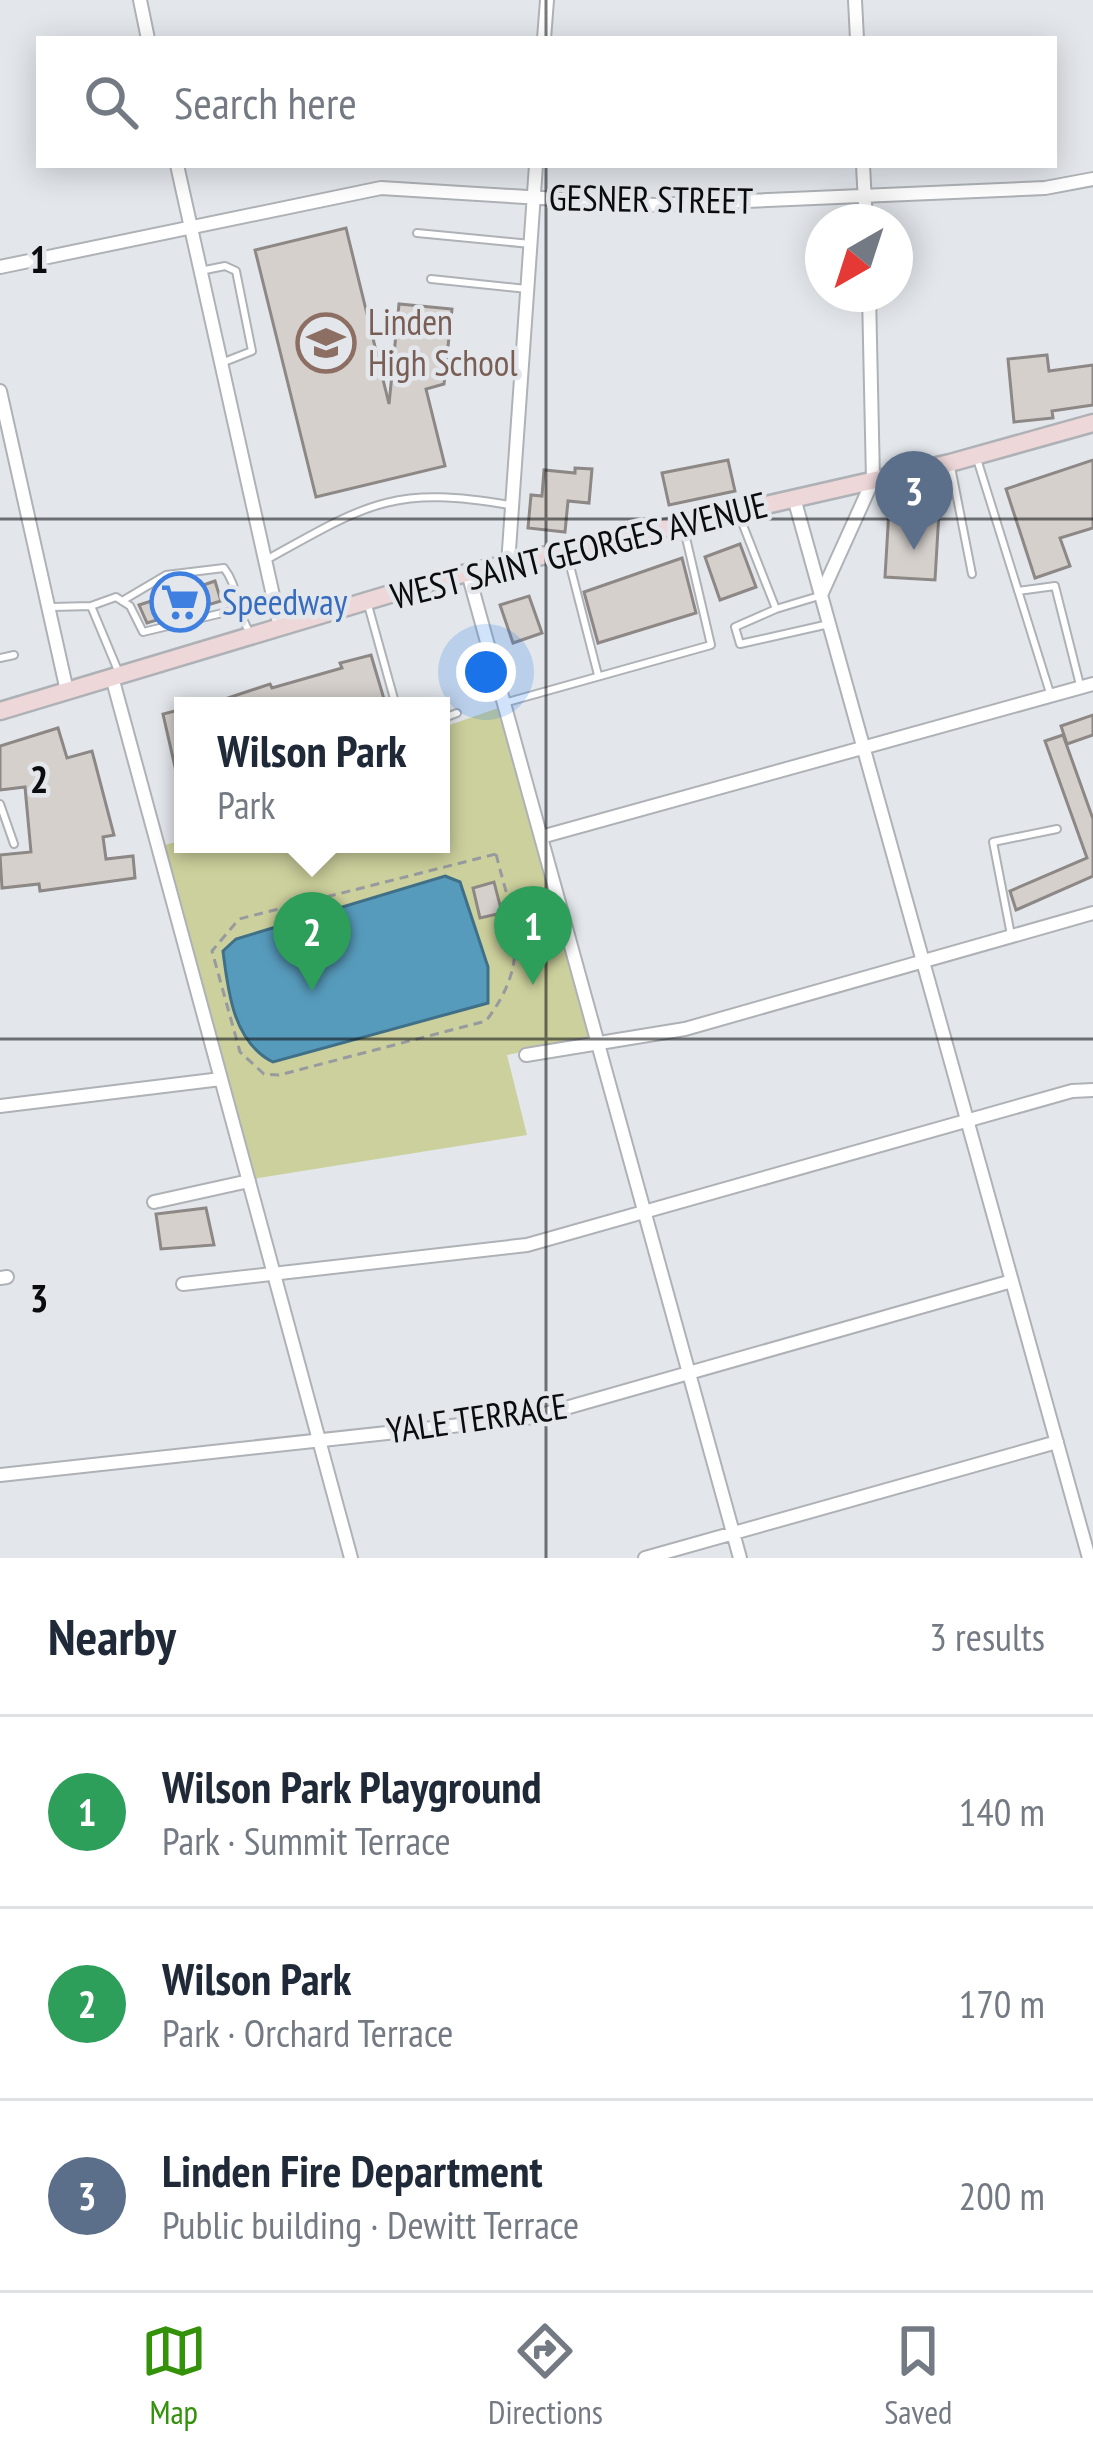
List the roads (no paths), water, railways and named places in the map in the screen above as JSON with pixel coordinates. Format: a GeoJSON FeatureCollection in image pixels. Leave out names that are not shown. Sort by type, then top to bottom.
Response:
{"type":"FeatureCollection","features":[{"type":"Feature","properties":{"kind":"main road","name":"WEST SAINT GEORGES AVENUE"},"geometry":{"type":"LineString","coordinates":[[0,711],[469,573],[950,463],[1093,423]]}},
{"type":"Feature","properties":{"kind":"street"},"geometry":{"type":"LineString","coordinates":[[140,0],[147,36]]}},
{"type":"Feature","properties":{"kind":"street"},"geometry":{"type":"LineString","coordinates":[[544,36],[547,0]]}},
{"type":"Feature","properties":{"kind":"street"},"geometry":{"type":"LineString","coordinates":[[855,0],[857,36]]}},
{"type":"Feature","properties":{"kind":"street"},"geometry":{"type":"LineString","coordinates":[[178,168],[280,627]]}},
{"type":"Feature","properties":{"kind":"street"},"geometry":{"type":"LineString","coordinates":[[508,564],[536,168]]}},
{"type":"Feature","properties":{"kind":"street"},"geometry":{"type":"LineString","coordinates":[[863,168],[865,204]]}},
{"type":"Feature","properties":{"kind":"street","name":"GESNER STREET"},"geometry":{"type":"LineString","coordinates":[[0,267],[381,188],[675,205],[1045,188],[1093,179]]}},
{"type":"Feature","properties":{"kind":"street"},"geometry":{"type":"LineString","coordinates":[[821,596],[873,480],[869,312]]}},
{"type":"Feature","properties":{"kind":"street"},"geometry":{"type":"LineString","coordinates":[[0,391],[67,691]]}},
{"type":"Feature","properties":{"kind":"street"},"geometry":{"type":"LineString","coordinates":[[794,498],[1089,1558]]}},
{"type":"Feature","properties":{"kind":"street"},"geometry":{"type":"LineString","coordinates":[[469,573],[740,1558]]}},
{"type":"Feature","properties":{"kind":"street"},"geometry":{"type":"LineString","coordinates":[[116,676],[351,1558]]}},
{"type":"Feature","properties":{"kind":"street"},"geometry":{"type":"LineString","coordinates":[[542,837],[1087,686]]}},
{"type":"Feature","properties":{"kind":"street"},"geometry":{"type":"LineString","coordinates":[[526,1055],[685,1029],[1093,913]]}},
{"type":"Feature","properties":{"kind":"street"},"geometry":{"type":"LineString","coordinates":[[0,1106],[221,1079]]}},
{"type":"Feature","properties":{"kind":"street"},"geometry":{"type":"LineString","coordinates":[[184,1284],[527,1245],[1072,1091],[1093,1090]]}},
{"type":"Feature","properties":{"kind":"street"},"geometry":{"type":"LineString","coordinates":[[154,1202],[249,1180]]}},
{"type":"Feature","properties":{"kind":"street","name":"YALE TERRACE"},"geometry":{"type":"LineString","coordinates":[[0,1475],[534,1417],[1012,1281]]}},
{"type":"Feature","properties":{"kind":"street"},"geometry":{"type":"LineString","coordinates":[[645,1558],[1057,1442]]}},
{"type":"Feature","properties":{"kind":"lane"},"geometry":{"type":"LineString","coordinates":[[417,233],[530,244]]}},
{"type":"Feature","properties":{"kind":"lane"},"geometry":{"type":"LineString","coordinates":[[200,271],[225,266],[236,271],[252,351],[221,362]]}},
{"type":"Feature","properties":{"kind":"lane"},"geometry":{"type":"LineString","coordinates":[[431,279],[527,289]]}},
{"type":"Feature","properties":{"kind":"lane"},"geometry":{"type":"LineString","coordinates":[[976,456],[1051,696]]}},
{"type":"Feature","properties":{"kind":"lane"},"geometry":{"type":"LineString","coordinates":[[950,463],[972,574]]}},
{"type":"Feature","properties":{"kind":"lane"},"geometry":{"type":"LineString","coordinates":[[265,560],[384,500],[440,493],[512,506]]}},
{"type":"Feature","properties":{"kind":"lane"},"geometry":{"type":"LineString","coordinates":[[738,511],[776,609]]}},
{"type":"Feature","properties":{"kind":"lane"},"geometry":{"type":"LineString","coordinates":[[504,703],[711,645],[682,524]]}},
{"type":"Feature","properties":{"kind":"lane"},"geometry":{"type":"LineString","coordinates":[[566,551],[598,677]]}},
{"type":"Feature","properties":{"kind":"lane"},"geometry":{"type":"LineString","coordinates":[[122,601],[166,575],[224,568],[233,579],[235,610],[252,635]]}},
{"type":"Feature","properties":{"kind":"lane"},"geometry":{"type":"LineString","coordinates":[[1018,591],[1054,586],[1087,686]]}},
{"type":"Feature","properties":{"kind":"lane"},"geometry":{"type":"LineString","coordinates":[[821,596],[740,621],[735,627],[740,644],[829,624]]}},
{"type":"Feature","properties":{"kind":"lane"},"geometry":{"type":"LineString","coordinates":[[48,607],[91,606],[116,597],[143,632],[235,610]]}},
{"type":"Feature","properties":{"kind":"lane"},"geometry":{"type":"LineString","coordinates":[[367,601],[394,697]]}},
{"type":"Feature","properties":{"kind":"lane"},"geometry":{"type":"LineString","coordinates":[[91,606],[116,676]]}},
{"type":"Feature","properties":{"kind":"lane"},"geometry":{"type":"LineString","coordinates":[[0,658],[14,655]]}},
{"type":"Feature","properties":{"kind":"lane"},"geometry":{"type":"LineString","coordinates":[[450,716],[457,713]]}},
{"type":"Feature","properties":{"kind":"lane"},"geometry":{"type":"LineString","coordinates":[[0,804],[14,844]]}},
{"type":"Feature","properties":{"kind":"lane"},"geometry":{"type":"LineString","coordinates":[[1011,935],[993,842],[1057,829]]}},
{"type":"Feature","properties":{"kind":"water"},"geometry":{"type":"Polygon","coordinates":[[[445,876],[460,882],[488,967],[488,1003],[273,1062],[249,1042],[230,998],[223,951],[236,939],[445,876]]]}},
{"type":"Feature","properties":{"kind":"place","name":"Linden High School"},"geometry":{"type":"Point","coordinates":[326,343]}},
{"type":"Feature","properties":{"kind":"place","name":"Linden Fire Department"},"geometry":{"type":"Point","coordinates":[914,550]}},
{"type":"Feature","properties":{"kind":"place","name":"Speedway"},"geometry":{"type":"Point","coordinates":[180,602]}},
{"type":"Feature","properties":{"kind":"place","name":"Wilson Park Playground"},"geometry":{"type":"Point","coordinates":[533,985]}},
{"type":"Feature","properties":{"kind":"place","name":"Wilson Park"},"geometry":{"type":"Point","coordinates":[312,991]}}]}
